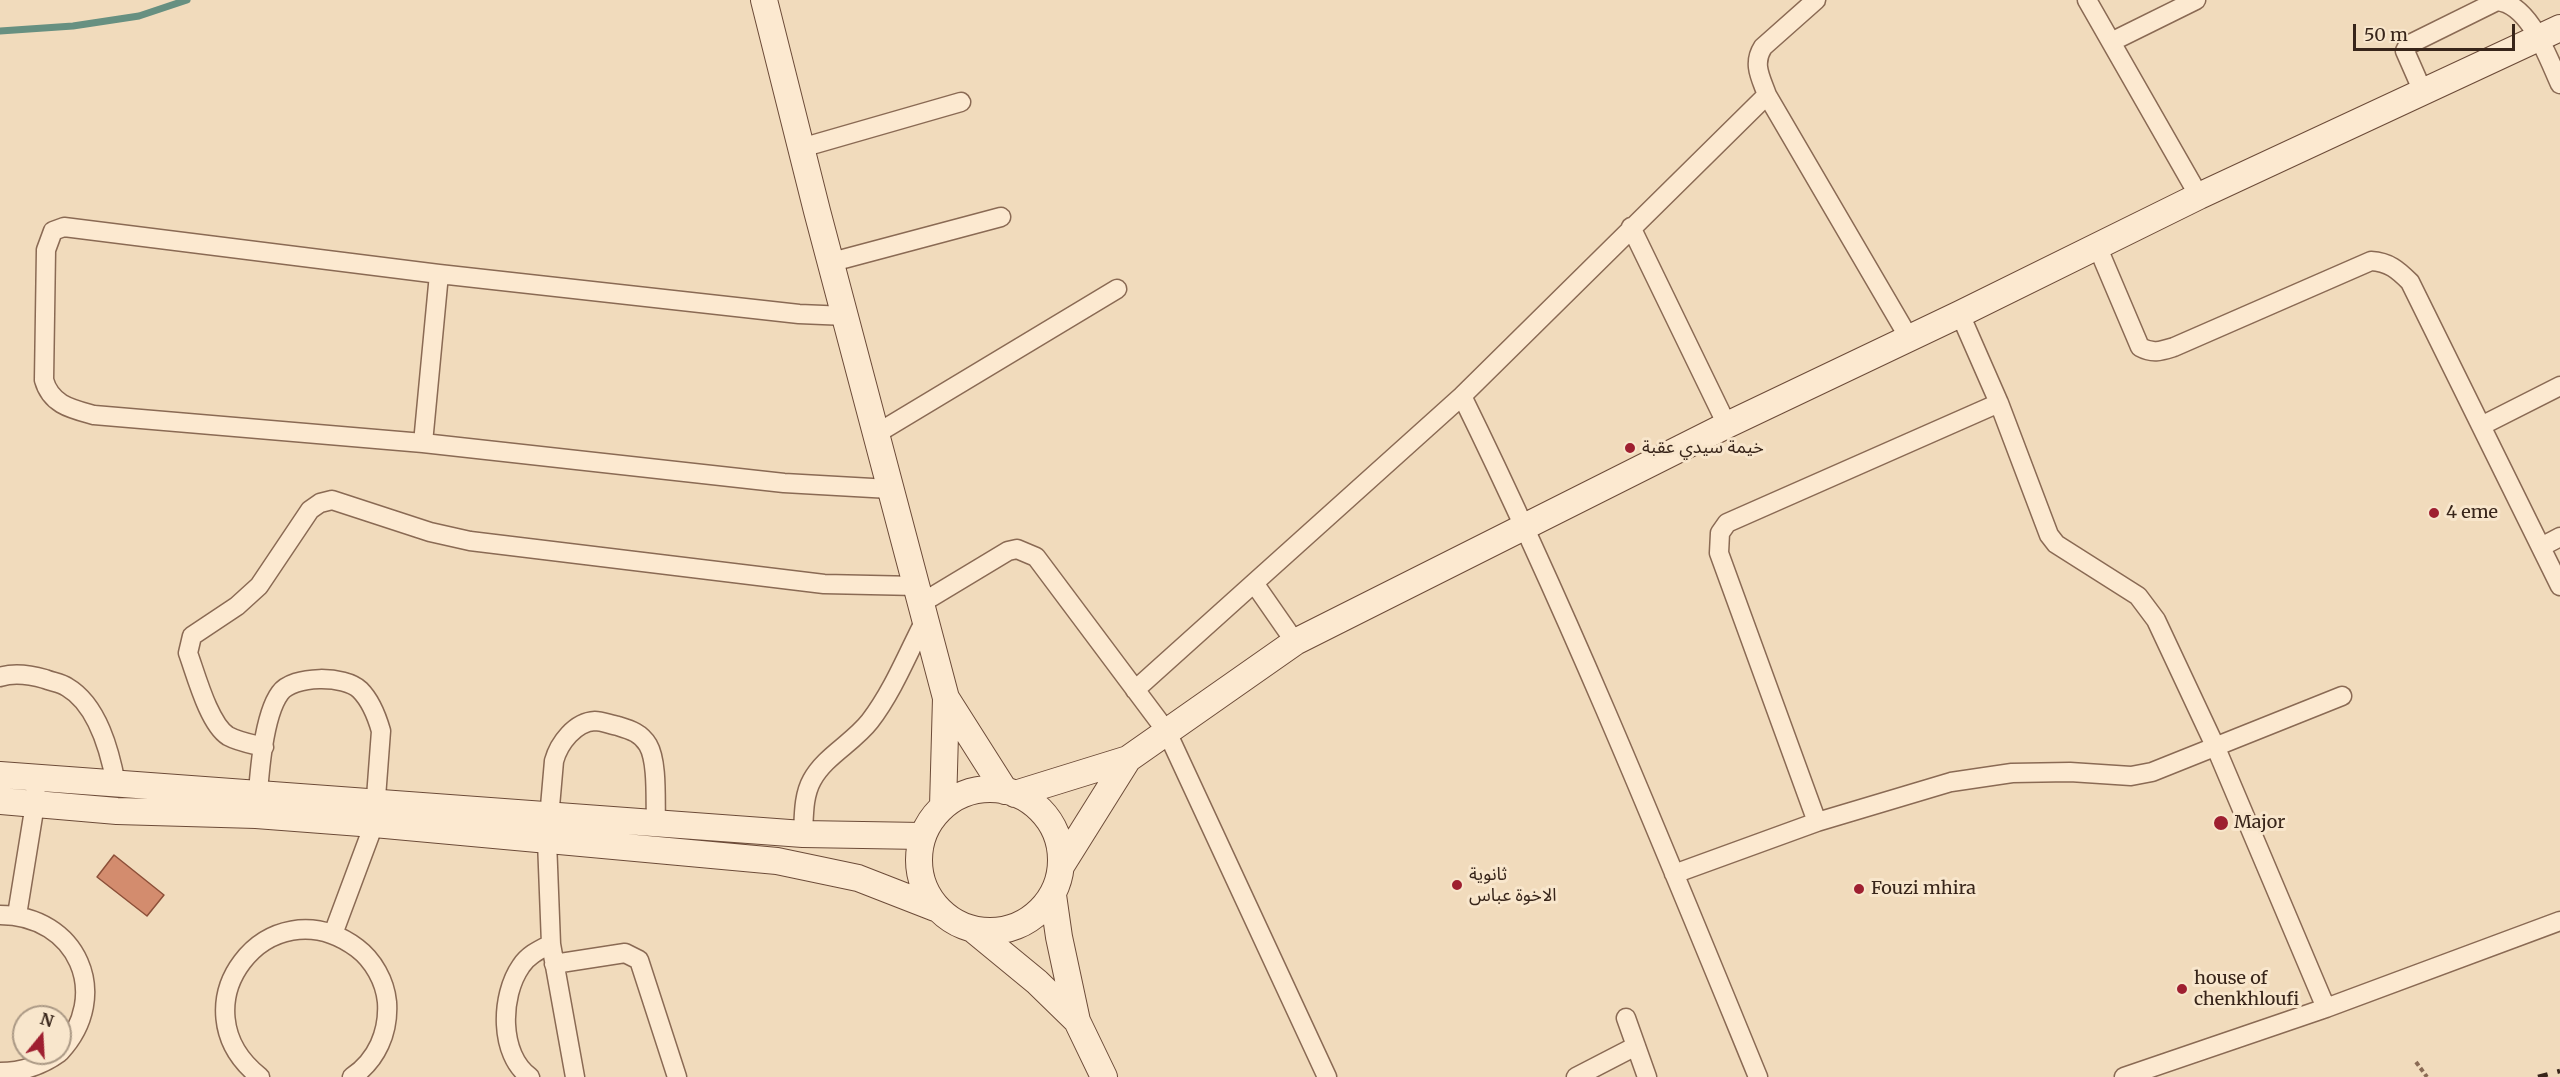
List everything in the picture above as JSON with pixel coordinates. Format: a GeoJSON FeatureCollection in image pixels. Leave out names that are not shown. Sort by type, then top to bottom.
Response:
{"type":"FeatureCollection","features":[{"type":"Feature","properties":{"kind":"main road"},"geometry":{"type":"LineString","coordinates":[[765,0],[801,148],[946,698],[943,806]]}},
{"type":"Feature","properties":{"kind":"main road"},"geometry":{"type":"LineString","coordinates":[[1010,792],[1128,759],[1295,642],[1726,425],[2098,248],[2199,196],[2549,33]]}},
{"type":"Feature","properties":{"kind":"main road"},"geometry":{"type":"LineString","coordinates":[[946,698],[1010,792]]}},
{"type":"Feature","properties":{"kind":"main road"},"geometry":{"type":"LineString","coordinates":[[1104,1077],[1077,1021],[1065,969],[1053,895],[1061,866],[1128,759]]}},
{"type":"Feature","properties":{"kind":"main road"},"geometry":{"type":"LineString","coordinates":[[0,775],[116,784],[257,805],[375,814],[548,816],[803,834],[922,836]]}},
{"type":"Feature","properties":{"kind":"main road"},"geometry":{"type":"LineString","coordinates":[[935,908],[922,886],[918,861],[922,836],[931,819],[943,806],[962,794],[983,789],[1010,792],[1031,802],[1054,830],[1060,848],[1061,866]]}},
{"type":"Feature","properties":{"kind":"main road"},"geometry":{"type":"LineString","coordinates":[[0,801],[117,811],[257,805]]}},
{"type":"Feature","properties":{"kind":"main road"},"geometry":{"type":"LineString","coordinates":[[375,814],[547,841],[805,865],[858,878],[935,908],[953,922],[975,931],[1037,982],[1077,1021]]}},
{"type":"Feature","properties":{"kind":"main road"},"geometry":{"type":"LineString","coordinates":[[975,931],[1005,930],[1033,918],[1053,895]]}},
{"type":"Feature","properties":{"kind":"street"},"geometry":{"type":"LineString","coordinates":[[1816,0],[1759,54],[1757,69],[1767,95],[1909,338]]}},
{"type":"Feature","properties":{"kind":"street"},"geometry":{"type":"LineString","coordinates":[[2087,0],[2199,196]]}},
{"type":"Feature","properties":{"kind":"street"},"geometry":{"type":"LineString","coordinates":[[2111,42],[2196,0]]}},
{"type":"Feature","properties":{"kind":"street"},"geometry":{"type":"LineString","coordinates":[[2423,92],[2405,51],[2411,41],[2498,2],[2508,2],[2549,33],[2560,84]]}},
{"type":"Feature","properties":{"kind":"street"},"geometry":{"type":"LineString","coordinates":[[1135,690],[1462,396],[1767,95]]}},
{"type":"Feature","properties":{"kind":"street"},"geometry":{"type":"LineString","coordinates":[[801,148],[961,102]]}},
{"type":"Feature","properties":{"kind":"street"},"geometry":{"type":"LineString","coordinates":[[832,262],[1002,217]]}},
{"type":"Feature","properties":{"kind":"street"},"geometry":{"type":"LineString","coordinates":[[847,316],[799,314],[439,274],[64,227],[53,231],[46,250],[44,380],[51,395],[60,403],[94,415],[423,442],[784,483],[890,489]]}},
{"type":"Feature","properties":{"kind":"street"},"geometry":{"type":"LineString","coordinates":[[1631,227],[1726,425]]}},
{"type":"Feature","properties":{"kind":"street"},"geometry":{"type":"LineString","coordinates":[[2098,248],[2140,347],[2148,352],[2157,352],[2371,261],[2388,264],[2410,282],[2560,586]]}},
{"type":"Feature","properties":{"kind":"street"},"geometry":{"type":"LineString","coordinates":[[423,442],[439,274]]}},
{"type":"Feature","properties":{"kind":"street"},"geometry":{"type":"LineString","coordinates":[[876,434],[1116,289]]}},
{"type":"Feature","properties":{"kind":"street"},"geometry":{"type":"LineString","coordinates":[[1960,314],[1999,402],[2049,535],[2056,544],[2138,596],[2156,620],[2216,748],[2326,1008]]}},
{"type":"Feature","properties":{"kind":"street"},"geometry":{"type":"LineString","coordinates":[[2481,426],[2560,386]]}},
{"type":"Feature","properties":{"kind":"street"},"geometry":{"type":"LineString","coordinates":[[1462,396],[1525,525],[1758,1077]]}},
{"type":"Feature","properties":{"kind":"street"},"geometry":{"type":"LineString","coordinates":[[1817,822],[1719,553],[1720,533],[1727,523],[1999,402]]}},
{"type":"Feature","properties":{"kind":"street"},"geometry":{"type":"LineString","coordinates":[[264,747],[239,741],[226,735],[216,725],[188,653],[188,645],[192,636],[237,606],[259,586],[310,510],[320,502],[332,500],[430,532],[470,541],[824,584],[921,603]]}},
{"type":"Feature","properties":{"kind":"street"},"geometry":{"type":"LineString","coordinates":[[2541,547],[2560,537]]}},
{"type":"Feature","properties":{"kind":"street"},"geometry":{"type":"LineString","coordinates":[[803,834],[806,797],[812,781],[822,767],[856,737],[881,705],[921,603],[1008,551],[1017,549],[1027,551],[1036,557],[1167,732],[1327,1077]]}},
{"type":"Feature","properties":{"kind":"street"},"geometry":{"type":"LineString","coordinates":[[1254,583],[1295,642]]}},
{"type":"Feature","properties":{"kind":"street"},"geometry":{"type":"LineString","coordinates":[[0,677],[18,674],[38,677],[66,686],[77,694],[106,740],[116,784]]}},
{"type":"Feature","properties":{"kind":"street"},"geometry":{"type":"LineString","coordinates":[[257,805],[264,747],[274,702],[280,691],[293,682],[306,679],[349,683],[359,689],[376,717],[381,731],[375,814],[333,934]]}},
{"type":"Feature","properties":{"kind":"street"},"geometry":{"type":"LineString","coordinates":[[1674,874],[1817,822],[1951,782],[2012,773],[2070,772],[2131,776],[2152,772],[2342,696]]}},
{"type":"Feature","properties":{"kind":"street"},"geometry":{"type":"LineString","coordinates":[[575,1077],[550,944],[547,841],[554,761],[558,748],[576,728],[597,721],[633,730],[649,747],[653,759],[656,823]]}},
{"type":"Feature","properties":{"kind":"street"},"geometry":{"type":"LineString","coordinates":[[36,778],[35,804],[9,915],[33,920],[61,937],[80,963],[85,979],[84,1012],[78,1028],[72,1036]]}},
{"type":"Feature","properties":{"kind":"street"},"geometry":{"type":"LineString","coordinates":[[2124,1077],[2326,1008],[2560,921]]}},
{"type":"Feature","properties":{"kind":"street"},"geometry":{"type":"LineString","coordinates":[[260,1077],[239,1057],[226,1025],[227,992],[232,976],[241,961],[267,939],[283,933],[316,930],[333,934],[362,952],[381,979],[386,996],[386,1029],[380,1046],[371,1060],[352,1077]]}},
{"type":"Feature","properties":{"kind":"street"},"geometry":{"type":"LineString","coordinates":[[530,1077],[516,1062],[506,1034],[505,1015],[515,977],[521,965],[532,954],[550,944]]}},
{"type":"Feature","properties":{"kind":"street"},"geometry":{"type":"LineString","coordinates":[[554,964],[625,953],[639,960],[677,1077]]}},
{"type":"Feature","properties":{"kind":"street"},"geometry":{"type":"LineString","coordinates":[[1626,1018],[1647,1077]]}},
{"type":"Feature","properties":{"kind":"street"},"geometry":{"type":"LineString","coordinates":[[1575,1077],[1636,1046]]}},
{"type":"Feature","properties":{"kind":"street"},"geometry":{"type":"LineString","coordinates":[[0,1072],[30,1069],[40,1065]]}},
{"type":"Feature","properties":{"kind":"path"},"geometry":{"type":"LineString","coordinates":[[2416,1062],[2427,1077]]}},
{"type":"Feature","properties":{"kind":"building"},"geometry":{"type":"Polygon","coordinates":[[[114,855],[164,895],[147,916],[97,877],[114,855]]]}},
{"type":"Feature","properties":{"kind":"waterway"},"geometry":{"type":"LineString","coordinates":[[0,31],[73,26],[139,16],[187,0]]}},
{"type":"Feature","properties":{"kind":"railway"},"geometry":{"type":"LineString","coordinates":[[2538,1077],[2560,1071]]}},
{"type":"Feature","properties":{"kind":"place","name":"خيمة سيدي عقبة"},"geometry":{"type":"Point","coordinates":[1630,448]}},
{"type":"Feature","properties":{"kind":"place","name":"4 eme"},"geometry":{"type":"Point","coordinates":[2434,513]}},
{"type":"Feature","properties":{"kind":"place","name":"Major"},"geometry":{"type":"Point","coordinates":[2221,823]}},
{"type":"Feature","properties":{"kind":"place","name":"ثانوية الاخوة عباس"},"geometry":{"type":"Point","coordinates":[1457,885]}},
{"type":"Feature","properties":{"kind":"place","name":"Fouzi mhira"},"geometry":{"type":"Point","coordinates":[1859,889]}},
{"type":"Feature","properties":{"kind":"place","name":"house of chenkhloufi"},"geometry":{"type":"Point","coordinates":[2182,989]}}]}
